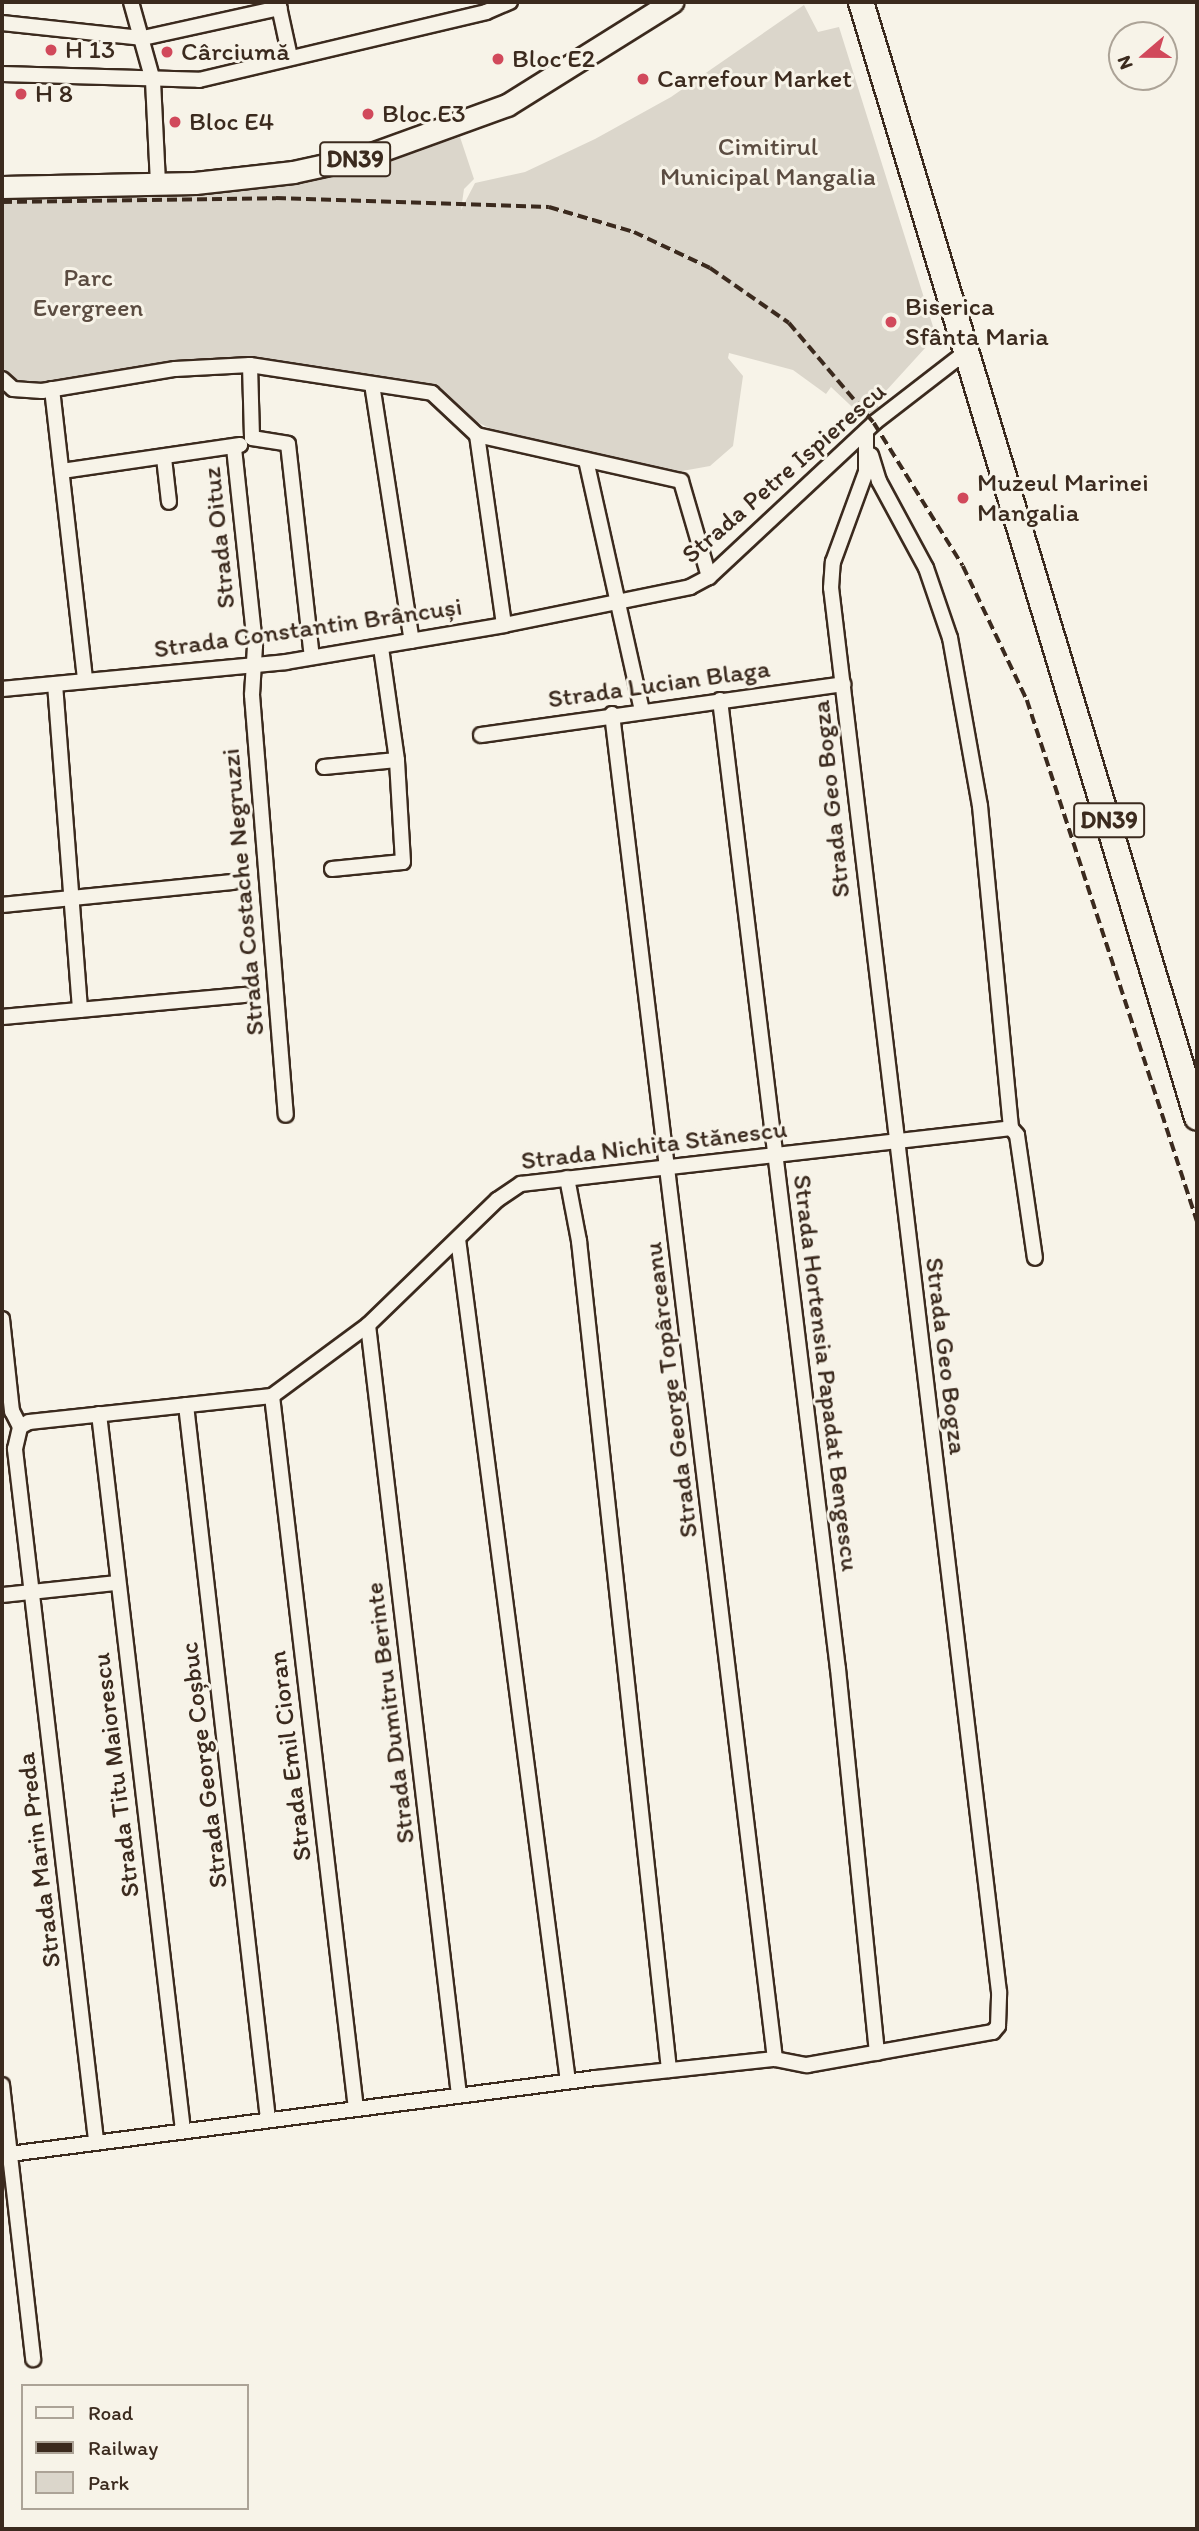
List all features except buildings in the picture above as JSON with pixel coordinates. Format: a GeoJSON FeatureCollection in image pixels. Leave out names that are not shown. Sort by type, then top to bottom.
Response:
{"type":"FeatureCollection","features":[{"type":"Feature","properties":{"kind":"highway","name":"DN39"},"geometry":{"type":"LineString","coordinates":[[860,5],[967,351],[1197,1118]]}},
{"type":"Feature","properties":{"kind":"main road","name":"DN39"},"geometry":{"type":"LineString","coordinates":[[2,187],[158,185],[293,172],[432,136],[531,92],[672,2]]}},
{"type":"Feature","properties":{"kind":"street"},"geometry":{"type":"LineString","coordinates":[[131,2],[153,81],[158,185]]}},
{"type":"Feature","properties":{"kind":"street"},"geometry":{"type":"LineString","coordinates":[[2,74],[153,81],[199,80],[465,8],[510,2]]}},
{"type":"Feature","properties":{"kind":"street"},"geometry":{"type":"LineString","coordinates":[[2,23],[143,38],[279,5],[290,57]]}},
{"type":"Feature","properties":{"kind":"street","name":"Strada Petre Ispierescu"},"geometry":{"type":"LineString","coordinates":[[619,602],[670,593],[709,577],[967,351]]}},
{"type":"Feature","properties":{"kind":"street"},"geometry":{"type":"LineString","coordinates":[[250,365],[252,438]]}},
{"type":"Feature","properties":{"kind":"street"},"geometry":{"type":"LineString","coordinates":[[2,379],[19,390],[52,389],[175,369],[250,365],[432,393],[477,435],[681,481],[709,577]]}},
{"type":"Feature","properties":{"kind":"street"},"geometry":{"type":"LineString","coordinates":[[372,384],[412,642]]}},
{"type":"Feature","properties":{"kind":"street"},"geometry":{"type":"LineString","coordinates":[[52,389],[85,680]]}},
{"type":"Feature","properties":{"kind":"street"},"geometry":{"type":"LineString","coordinates":[[477,435],[504,625]]}},
{"type":"Feature","properties":{"kind":"street"},"geometry":{"type":"LineString","coordinates":[[62,471],[234,448],[252,438],[288,444],[312,657]]}},
{"type":"Feature","properties":{"kind":"street"},"geometry":{"type":"LineString","coordinates":[[867,439],[879,481],[926,568],[950,638],[980,806],[1011,1128],[1017,1135],[1035,1258]]}},
{"type":"Feature","properties":{"kind":"street","name":"Strada Geo Bogza"},"geometry":{"type":"LineString","coordinates":[[867,439],[866,472],[833,562],[831,588],[894,1141],[1001,2016],[993,2032],[877,2053]]}},
{"type":"Feature","properties":{"kind":"street","name":"Strada Oituz"},"geometry":{"type":"LineString","coordinates":[[234,448],[256,665]]}},
{"type":"Feature","properties":{"kind":"street"},"geometry":{"type":"LineString","coordinates":[[164,458],[169,502]]}},
{"type":"Feature","properties":{"kind":"street"},"geometry":{"type":"LineString","coordinates":[[586,460],[642,710]]}},
{"type":"Feature","properties":{"kind":"street","name":"Strada Constantin Brâncuși"},"geometry":{"type":"LineString","coordinates":[[2,689],[256,665],[412,642],[619,602]]}},
{"type":"Feature","properties":{"kind":"street"},"geometry":{"type":"LineString","coordinates":[[332,869],[403,862],[397,760],[381,647]]}},
{"type":"Feature","properties":{"kind":"street","name":"Strada Costache Negruzzi"},"geometry":{"type":"LineString","coordinates":[[256,665],[252,695],[286,1115]]}},
{"type":"Feature","properties":{"kind":"street"},"geometry":{"type":"LineString","coordinates":[[55,684],[79,1010]]}},
{"type":"Feature","properties":{"kind":"street","name":"Strada Lucian Blaga"},"geometry":{"type":"LineString","coordinates":[[481,734],[843,684]]}},
{"type":"Feature","properties":{"kind":"street","name":"Strada Hortensia Papadat Bengescu"},"geometry":{"type":"LineString","coordinates":[[720,700],[838,1670],[877,2053]]}},
{"type":"Feature","properties":{"kind":"street","name":"Strada George Topârceanu"},"geometry":{"type":"LineString","coordinates":[[612,715],[669,1167],[775,2059]]}},
{"type":"Feature","properties":{"kind":"street"},"geometry":{"type":"LineString","coordinates":[[324,767],[397,760]]}},
{"type":"Feature","properties":{"kind":"street"},"geometry":{"type":"LineString","coordinates":[[2,905],[233,882]]}},
{"type":"Feature","properties":{"kind":"street"},"geometry":{"type":"LineString","coordinates":[[2,1017],[244,995]]}},
{"type":"Feature","properties":{"kind":"street","name":"Strada Nichita Stănescu"},"geometry":{"type":"LineString","coordinates":[[272,1396],[368,1325],[511,1187],[567,1178],[1011,1128]]}},
{"type":"Feature","properties":{"kind":"street"},"geometry":{"type":"LineString","coordinates":[[567,1178],[579,1241],[669,2070]]}},
{"type":"Feature","properties":{"kind":"street"},"geometry":{"type":"LineString","coordinates":[[458,1239],[568,2081]]}},
{"type":"Feature","properties":{"kind":"street"},"geometry":{"type":"LineString","coordinates":[[2,1319],[12,1411],[20,1427],[30,1422],[272,1396]]}},
{"type":"Feature","properties":{"kind":"street","name":"Strada Dumitru Berinte"},"geometry":{"type":"LineString","coordinates":[[368,1325],[459,2095]]}},
{"type":"Feature","properties":{"kind":"street","name":"Strada Emil Cioran"},"geometry":{"type":"LineString","coordinates":[[272,1396],[356,2109]]}},
{"type":"Feature","properties":{"kind":"street","name":"Strada George Coșbuc"},"geometry":{"type":"LineString","coordinates":[[186,1405],[268,2119]]}},
{"type":"Feature","properties":{"kind":"street","name":"Strada Titu Maiorescu"},"geometry":{"type":"LineString","coordinates":[[99,1414],[183,2130]]}},
{"type":"Feature","properties":{"kind":"street","name":"Strada Marin Preda"},"geometry":{"type":"LineString","coordinates":[[20,1427],[15,1449],[96,2140]]}},
{"type":"Feature","properties":{"kind":"street"},"geometry":{"type":"LineString","coordinates":[[2,1595],[117,1583]]}},
{"type":"Feature","properties":{"kind":"street"},"geometry":{"type":"LineString","coordinates":[[6,2155],[96,2140],[568,2081],[775,2059],[807,2065],[877,2053]]}},
{"type":"Feature","properties":{"kind":"street"},"geometry":{"type":"LineString","coordinates":[[2,2085],[6,2155],[33,2358]]}},
{"type":"Feature","properties":{"kind":"green space"},"geometry":{"type":"Polygon","coordinates":[[[804,5],[818,32],[839,27],[936,336],[875,403],[880,408],[866,420],[831,387],[826,394],[793,370],[729,353],[728,358],[743,376],[733,446],[710,466],[671,473],[502,434],[462,415],[447,398],[235,358],[20,386],[6,379],[2,369],[2,194],[181,194],[270,187],[338,176],[460,137],[474,179],[464,189],[461,210],[475,183],[525,172],[595,139],[671,97],[804,5]]]}},
{"type":"Feature","properties":{"kind":"railway"},"geometry":{"type":"LineString","coordinates":[[2,202],[276,198],[549,207],[634,232],[710,268],[789,323],[874,423],[963,566],[1027,700],[1197,1221]]}},
{"type":"Feature","properties":{"kind":"place","name":"H 13"},"geometry":{"type":"Point","coordinates":[51,50]}},
{"type":"Feature","properties":{"kind":"place","name":"Cârciumă"},"geometry":{"type":"Point","coordinates":[167,52]}},
{"type":"Feature","properties":{"kind":"place","name":"Bloc E2"},"geometry":{"type":"Point","coordinates":[498,59]}},
{"type":"Feature","properties":{"kind":"place","name":"Carrefour Market"},"geometry":{"type":"Point","coordinates":[643,79]}},
{"type":"Feature","properties":{"kind":"place","name":"H 8"},"geometry":{"type":"Point","coordinates":[21,94]}},
{"type":"Feature","properties":{"kind":"place","name":"Bloc E3"},"geometry":{"type":"Point","coordinates":[368,114]}},
{"type":"Feature","properties":{"kind":"place","name":"Bloc E4"},"geometry":{"type":"Point","coordinates":[175,122]}},
{"type":"Feature","properties":{"kind":"place","name":"Biserica Sfânta Maria"},"geometry":{"type":"Point","coordinates":[891,322]}},
{"type":"Feature","properties":{"kind":"place","name":"Muzeul Marinei Mangalia"},"geometry":{"type":"Point","coordinates":[963,498]}},
{"type":"Feature","properties":{"kind":"park label","name":"Cimitirul Municipal Mangalia"},"geometry":{"type":"Point","coordinates":[768,162]}},
{"type":"Feature","properties":{"kind":"park label","name":"Parc Evergreen"},"geometry":{"type":"Point","coordinates":[88,293]}}]}
